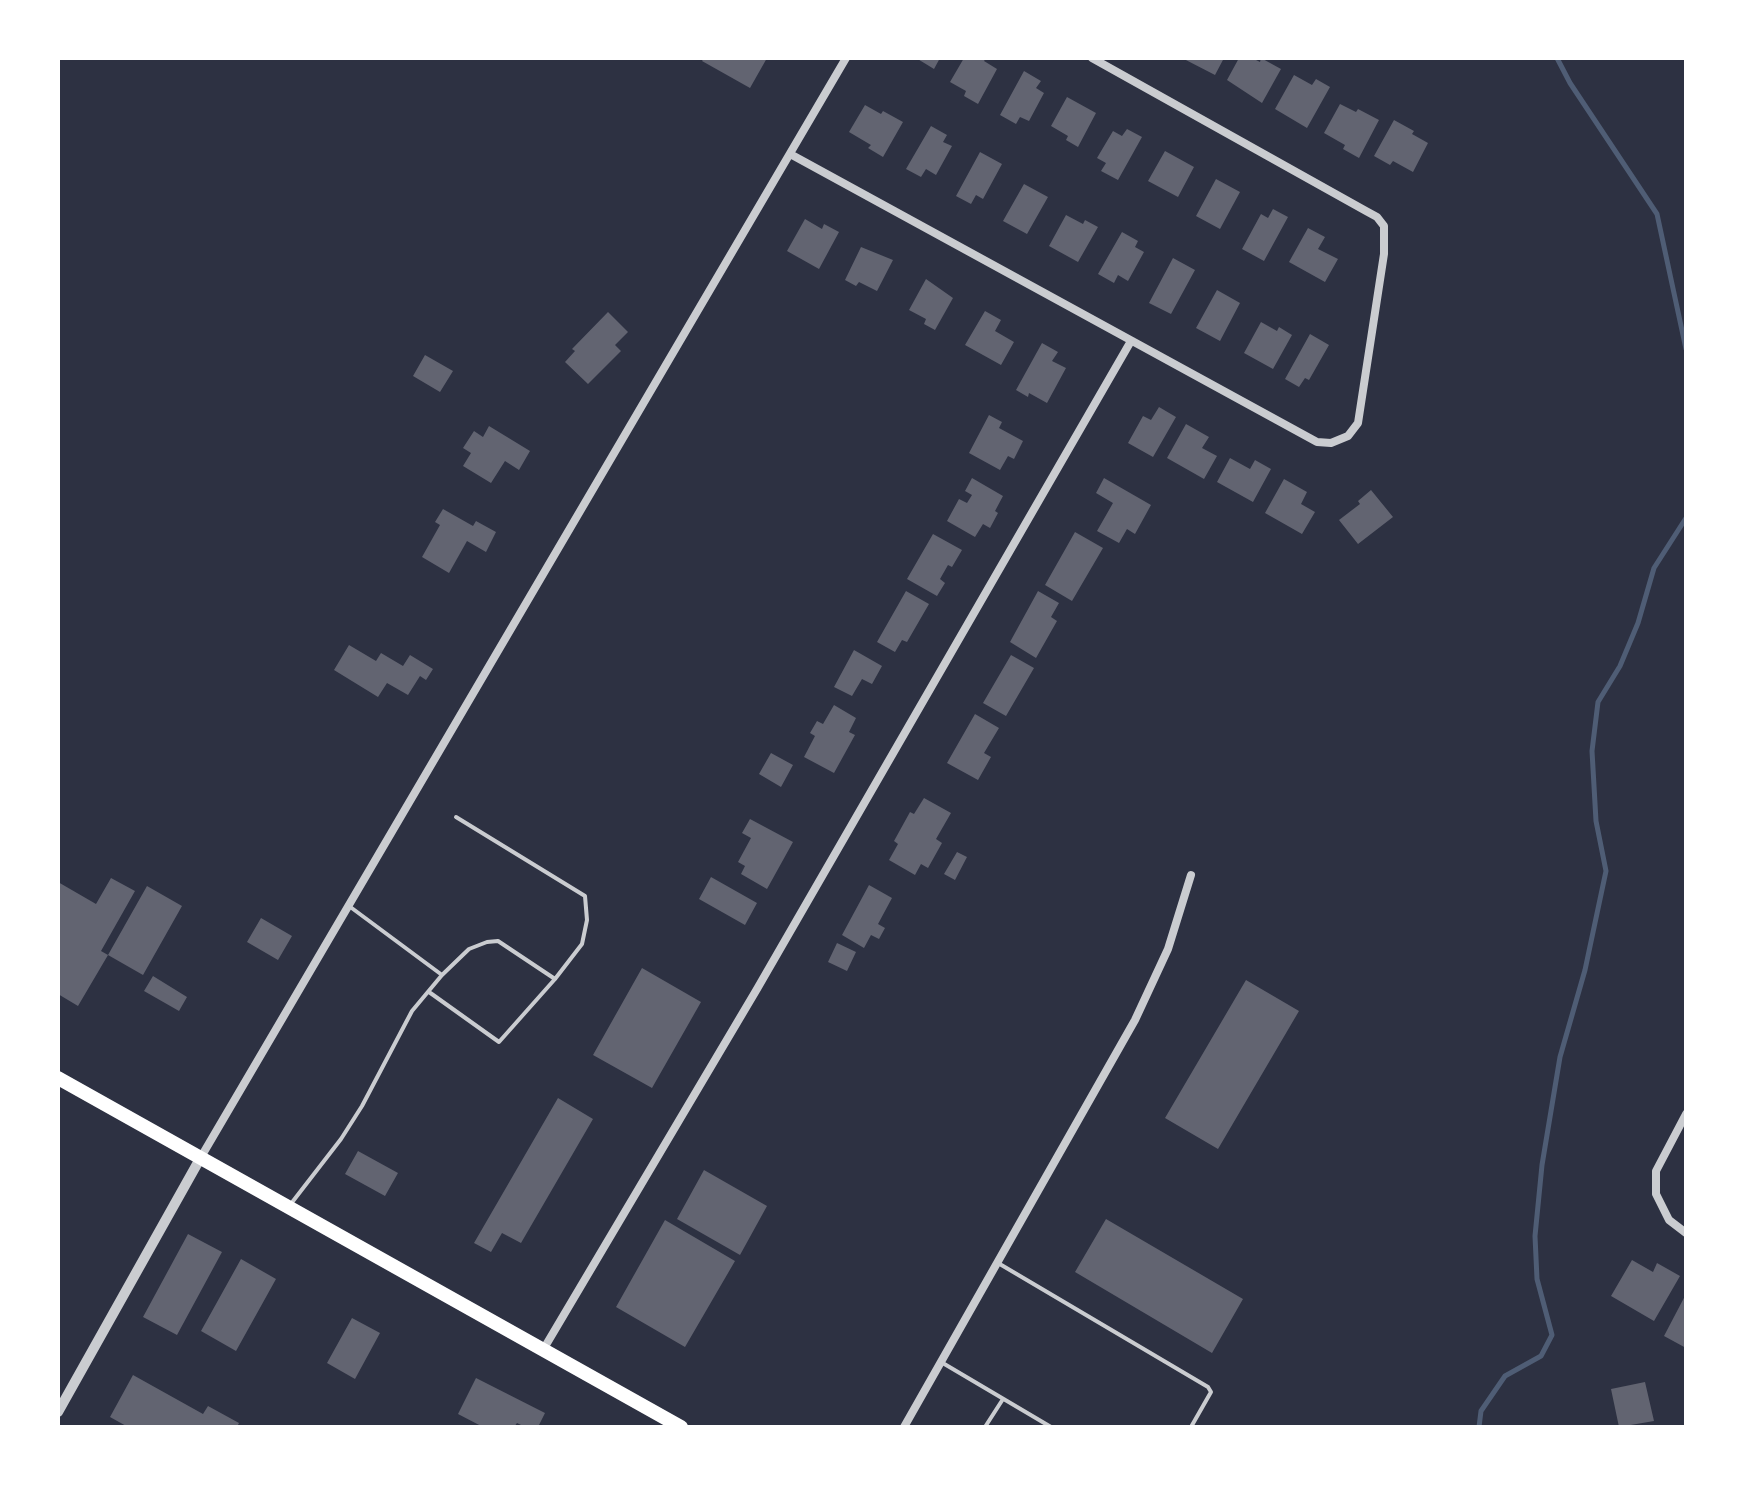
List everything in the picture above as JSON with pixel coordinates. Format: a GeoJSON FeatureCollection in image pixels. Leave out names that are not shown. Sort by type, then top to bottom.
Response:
{"type":"FeatureCollection","features":[{"type":"Feature","properties":{"kind":"main road"},"geometry":{"type":"LineString","coordinates":[[58,1078],[681,1427]]}},
{"type":"Feature","properties":{"kind":"street"},"geometry":{"type":"LineString","coordinates":[[58,1412],[201,1157],[792,155],[846,58]]}},
{"type":"Feature","properties":{"kind":"street"},"geometry":{"type":"LineString","coordinates":[[792,155],[1317,442],[1331,443],[1348,436],[1358,423],[1384,254],[1384,226],[1377,217],[1092,58]]}},
{"type":"Feature","properties":{"kind":"street"},"geometry":{"type":"LineString","coordinates":[[543,1350],[757,989],[1131,341]]}},
{"type":"Feature","properties":{"kind":"street"},"geometry":{"type":"LineString","coordinates":[[904,1427],[1152,985],[1168,949],[1191,875]]}},
{"type":"Feature","properties":{"kind":"street"},"geometry":{"type":"LineString","coordinates":[[1686,1114],[1656,1171],[1656,1194],[1669,1220],[1686,1233]]}},
{"type":"Feature","properties":{"kind":"lane"},"geometry":{"type":"LineString","coordinates":[[428,991],[499,1042],[582,944],[587,920],[585,896],[456,817]]}},
{"type":"Feature","properties":{"kind":"lane"},"geometry":{"type":"LineString","coordinates":[[349,906],[442,975]]}},
{"type":"Feature","properties":{"kind":"lane"},"geometry":{"type":"LineString","coordinates":[[289,1207],[362,1106],[412,1011],[469,949],[498,941],[555,979]]}},
{"type":"Feature","properties":{"kind":"lane"},"geometry":{"type":"LineString","coordinates":[[997,1263],[1208,1387],[1211,1392],[1191,1427]]}},
{"type":"Feature","properties":{"kind":"lane"},"geometry":{"type":"LineString","coordinates":[[941,1362],[1051,1427]]}},
{"type":"Feature","properties":{"kind":"lane"},"geometry":{"type":"LineString","coordinates":[[985,1427],[1003,1399]]}},
{"type":"Feature","properties":{"kind":"building"},"geometry":{"type":"Polygon","coordinates":[[[704,58],[767,58],[750,88],[702,61],[704,58]]]}},
{"type":"Feature","properties":{"kind":"building"},"geometry":{"type":"Polygon","coordinates":[[[916,58],[940,58],[934,69],[916,58]]]}},
{"type":"Feature","properties":{"kind":"building"},"geometry":{"type":"Polygon","coordinates":[[[964,58],[986,58],[984,61],[997,69],[978,104],[964,96],[966,91],[950,82],[964,58]]]}},
{"type":"Feature","properties":{"kind":"building"},"geometry":{"type":"Polygon","coordinates":[[[1182,58],[1224,58],[1215,75],[1182,58]]]}},
{"type":"Feature","properties":{"kind":"building"},"geometry":{"type":"Polygon","coordinates":[[[1239,58],[1252,58],[1260,62],[1261,58],[1281,69],[1262,103],[1227,80],[1239,58]]]}},
{"type":"Feature","properties":{"kind":"building"},"geometry":{"type":"Polygon","coordinates":[[[1024,71],[1041,81],[1036,88],[1044,93],[1029,121],[1020,117],[1016,124],[1000,115],[1024,71]]]}},
{"type":"Feature","properties":{"kind":"building"},"geometry":{"type":"Polygon","coordinates":[[[1294,75],[1312,85],[1316,79],[1330,87],[1307,128],[1275,109],[1294,75]]]}},
{"type":"Feature","properties":{"kind":"building"},"geometry":{"type":"Polygon","coordinates":[[[1067,97],[1096,113],[1078,147],[1066,140],[1068,136],[1051,126],[1067,97]]]}},
{"type":"Feature","properties":{"kind":"building"},"geometry":{"type":"Polygon","coordinates":[[[1340,104],[1379,120],[1359,158],[1343,149],[1345,145],[1324,133],[1340,104]]]}},
{"type":"Feature","properties":{"kind":"building"},"geometry":{"type":"Polygon","coordinates":[[[865,105],[903,122],[883,157],[868,148],[871,145],[849,132],[865,105]]]}},
{"type":"Feature","properties":{"kind":"building"},"geometry":{"type":"Polygon","coordinates":[[[1394,120],[1428,143],[1413,172],[1393,161],[1390,165],[1374,156],[1394,120]]]}},
{"type":"Feature","properties":{"kind":"building"},"geometry":{"type":"Polygon","coordinates":[[[931,126],[947,135],[943,142],[952,146],[936,175],[926,169],[921,177],[906,169],[931,126]]]}},
{"type":"Feature","properties":{"kind":"building"},"geometry":{"type":"Polygon","coordinates":[[[1127,129],[1142,137],[1118,180],[1101,171],[1106,163],[1097,158],[1113,131],[1122,136],[1127,129]]]}},
{"type":"Feature","properties":{"kind":"building"},"geometry":{"type":"Polygon","coordinates":[[[1165,151],[1194,167],[1178,197],[1148,181],[1165,151]]]}},
{"type":"Feature","properties":{"kind":"building"},"geometry":{"type":"Polygon","coordinates":[[[980,152],[1002,164],[983,199],[976,195],[971,204],[956,196],[980,152]]]}},
{"type":"Feature","properties":{"kind":"building"},"geometry":{"type":"Polygon","coordinates":[[[1216,179],[1240,192],[1220,229],[1196,216],[1216,179]]]}},
{"type":"Feature","properties":{"kind":"building"},"geometry":{"type":"Polygon","coordinates":[[[1024,184],[1048,197],[1027,234],[1003,221],[1024,184]]]}},
{"type":"Feature","properties":{"kind":"building"},"geometry":{"type":"Polygon","coordinates":[[[1273,209],[1288,217],[1264,261],[1242,249],[1261,214],[1268,218],[1273,209]]]}},
{"type":"Feature","properties":{"kind":"building"},"geometry":{"type":"Polygon","coordinates":[[[1066,215],[1083,224],[1085,220],[1098,227],[1078,262],[1049,246],[1066,215]]]}},
{"type":"Feature","properties":{"kind":"building"},"geometry":{"type":"Polygon","coordinates":[[[805,219],[822,229],[824,224],[839,232],[819,269],[787,251],[805,219]]]}},
{"type":"Feature","properties":{"kind":"building"},"geometry":{"type":"Polygon","coordinates":[[[1308,228],[1325,237],[1318,249],[1338,259],[1325,282],[1289,262],[1308,228]]]}},
{"type":"Feature","properties":{"kind":"building"},"geometry":{"type":"Polygon","coordinates":[[[1122,232],[1138,241],[1135,247],[1144,252],[1128,281],[1118,275],[1114,283],[1098,274],[1122,232]]]}},
{"type":"Feature","properties":{"kind":"building"},"geometry":{"type":"Polygon","coordinates":[[[861,247],[893,260],[877,291],[859,282],[856,286],[845,280],[861,247]]]}},
{"type":"Feature","properties":{"kind":"building"},"geometry":{"type":"Polygon","coordinates":[[[1173,258],[1195,270],[1171,314],[1149,303],[1173,258]]]}},
{"type":"Feature","properties":{"kind":"building"},"geometry":{"type":"Polygon","coordinates":[[[926,279],[953,298],[935,330],[924,324],[926,319],[909,310],[926,279]]]}},
{"type":"Feature","properties":{"kind":"building"},"geometry":{"type":"Polygon","coordinates":[[[1217,290],[1240,303],[1220,341],[1196,328],[1217,290]]]}},
{"type":"Feature","properties":{"kind":"building"},"geometry":{"type":"Polygon","coordinates":[[[985,311],[1001,320],[995,331],[1014,342],[1001,365],[965,345],[985,311]]]}},
{"type":"Feature","properties":{"kind":"building"},"geometry":{"type":"Polygon","coordinates":[[[608,312],[628,332],[615,345],[621,351],[588,384],[565,362],[575,351],[572,349],[608,312]]]}},
{"type":"Feature","properties":{"kind":"building"},"geometry":{"type":"Polygon","coordinates":[[[1261,322],[1292,335],[1273,369],[1244,353],[1261,322]]]}},
{"type":"Feature","properties":{"kind":"building"},"geometry":{"type":"Polygon","coordinates":[[[1310,334],[1329,345],[1309,380],[1305,378],[1299,387],[1285,379],[1310,334]]]}},
{"type":"Feature","properties":{"kind":"building"},"geometry":{"type":"Polygon","coordinates":[[[1042,343],[1058,352],[1052,361],[1066,368],[1047,403],[1016,390],[1042,343]]]}},
{"type":"Feature","properties":{"kind":"building"},"geometry":{"type":"Polygon","coordinates":[[[425,355],[453,371],[440,392],[413,376],[425,355]]]}},
{"type":"Feature","properties":{"kind":"building"},"geometry":{"type":"Polygon","coordinates":[[[1159,407],[1176,417],[1153,457],[1128,443],[1143,416],[1151,420],[1159,407]]]}},
{"type":"Feature","properties":{"kind":"building"},"geometry":{"type":"Polygon","coordinates":[[[989,415],[1002,422],[999,428],[1023,441],[1014,459],[1008,456],[1000,470],[969,453],[989,415]]]}},
{"type":"Feature","properties":{"kind":"building"},"geometry":{"type":"Polygon","coordinates":[[[1186,424],[1209,437],[1202,448],[1217,456],[1204,479],[1167,458],[1186,424]]]}},
{"type":"Feature","properties":{"kind":"building"},"geometry":{"type":"Polygon","coordinates":[[[489,426],[530,451],[519,470],[505,461],[491,483],[463,466],[471,453],[463,448],[474,431],[483,437],[489,426]]]}},
{"type":"Feature","properties":{"kind":"building"},"geometry":{"type":"Polygon","coordinates":[[[1230,458],[1250,469],[1255,460],[1271,469],[1253,502],[1217,482],[1230,458]]]}},
{"type":"Feature","properties":{"kind":"building"},"geometry":{"type":"Polygon","coordinates":[[[972,478],[1003,496],[990,528],[983,524],[975,537],[947,521],[959,499],[967,503],[972,495],[965,491],[972,478]]]}},
{"type":"Feature","properties":{"kind":"building"},"geometry":{"type":"Polygon","coordinates":[[[1104,478],[1151,505],[1135,534],[1127,529],[1119,543],[1097,531],[1113,503],[1096,493],[1104,478]]]}},
{"type":"Feature","properties":{"kind":"building"},"geometry":{"type":"Polygon","coordinates":[[[1284,479],[1307,492],[1301,504],[1315,512],[1302,534],[1265,513],[1284,479]]]}},
{"type":"Feature","properties":{"kind":"building"},"geometry":{"type":"Polygon","coordinates":[[[1371,490],[1393,517],[1358,544],[1339,520],[1360,504],[1358,501],[1371,490]]]}},
{"type":"Feature","properties":{"kind":"building"},"geometry":{"type":"Polygon","coordinates":[[[443,509],[473,526],[476,521],[496,532],[486,552],[467,541],[449,573],[422,557],[440,525],[435,522],[443,509]]]}},
{"type":"Feature","properties":{"kind":"building"},"geometry":{"type":"Polygon","coordinates":[[[1075,532],[1103,548],[1072,601],[1045,585],[1075,532]]]}},
{"type":"Feature","properties":{"kind":"building"},"geometry":{"type":"Polygon","coordinates":[[[933,534],[962,550],[940,579],[945,583],[937,596],[907,579],[933,534]]]}},
{"type":"Feature","properties":{"kind":"building"},"geometry":{"type":"Polygon","coordinates":[[[906,591],[929,604],[907,642],[902,640],[895,652],[877,642],[906,591]]]}},
{"type":"Feature","properties":{"kind":"building"},"geometry":{"type":"Polygon","coordinates":[[[1038,591],[1059,603],[1051,617],[1057,621],[1036,658],[1010,642],[1038,591]]]}},
{"type":"Feature","properties":{"kind":"building"},"geometry":{"type":"Polygon","coordinates":[[[349,645],[376,661],[381,653],[403,666],[410,655],[433,669],[426,680],[420,676],[408,695],[387,683],[378,697],[334,670],[349,645]]]}},
{"type":"Feature","properties":{"kind":"building"},"geometry":{"type":"Polygon","coordinates":[[[854,650],[882,666],[872,684],[862,679],[852,696],[834,687],[854,650]]]}},
{"type":"Feature","properties":{"kind":"building"},"geometry":{"type":"Polygon","coordinates":[[[1011,655],[1034,668],[1006,716],[983,703],[1011,655]]]}},
{"type":"Feature","properties":{"kind":"building"},"geometry":{"type":"Polygon","coordinates":[[[834,705],[856,718],[849,732],[855,735],[834,773],[804,757],[815,736],[810,733],[817,721],[823,724],[834,705]]]}},
{"type":"Feature","properties":{"kind":"building"},"geometry":{"type":"Polygon","coordinates":[[[975,714],[999,728],[984,753],[991,757],[978,780],[947,763],[975,714]]]}},
{"type":"Feature","properties":{"kind":"building"},"geometry":{"type":"Polygon","coordinates":[[[771,753],[793,765],[781,787],[759,774],[771,753]]]}},
{"type":"Feature","properties":{"kind":"building"},"geometry":{"type":"Polygon","coordinates":[[[924,798],[951,813],[936,839],[942,843],[928,868],[921,864],[915,875],[889,860],[898,844],[894,841],[910,812],[914,814],[924,798]]]}},
{"type":"Feature","properties":{"kind":"building"},"geometry":{"type":"Polygon","coordinates":[[[750,819],[793,842],[767,889],[741,874],[745,866],[738,862],[751,838],[742,833],[750,819]]]}},
{"type":"Feature","properties":{"kind":"building"},"geometry":{"type":"Polygon","coordinates":[[[957,852],[967,857],[955,880],[944,874],[957,852]]]}},
{"type":"Feature","properties":{"kind":"building"},"geometry":{"type":"Polygon","coordinates":[[[711,877],[757,903],[745,925],[699,899],[711,877]]]}},
{"type":"Feature","properties":{"kind":"building"},"geometry":{"type":"Polygon","coordinates":[[[111,878],[135,891],[101,951],[108,955],[78,1006],[58,994],[58,882],[96,904],[111,878]]]}},
{"type":"Feature","properties":{"kind":"building"},"geometry":{"type":"Polygon","coordinates":[[[869,885],[892,898],[878,924],[885,928],[879,939],[871,935],[864,948],[842,935],[869,885]]]}},
{"type":"Feature","properties":{"kind":"building"},"geometry":{"type":"Polygon","coordinates":[[[147,886],[182,906],[143,975],[108,955],[147,886]]]}},
{"type":"Feature","properties":{"kind":"building"},"geometry":{"type":"Polygon","coordinates":[[[261,918],[292,936],[278,960],[247,942],[261,918]]]}},
{"type":"Feature","properties":{"kind":"building"},"geometry":{"type":"Polygon","coordinates":[[[837,943],[856,952],[847,971],[828,962],[837,943]]]}},
{"type":"Feature","properties":{"kind":"building"},"geometry":{"type":"Polygon","coordinates":[[[642,968],[701,1002],[652,1088],[593,1055],[642,968]]]}},
{"type":"Feature","properties":{"kind":"building"},"geometry":{"type":"Polygon","coordinates":[[[153,976],[187,997],[179,1011],[144,991],[153,976]]]}},
{"type":"Feature","properties":{"kind":"building"},"geometry":{"type":"Polygon","coordinates":[[[1246,980],[1299,1011],[1218,1149],[1165,1118],[1246,980]]]}},
{"type":"Feature","properties":{"kind":"building"},"geometry":{"type":"Polygon","coordinates":[[[558,1098],[593,1119],[521,1243],[502,1233],[491,1252],[474,1243],[558,1098]]]}},
{"type":"Feature","properties":{"kind":"building"},"geometry":{"type":"Polygon","coordinates":[[[358,1151],[398,1173],[385,1196],[345,1174],[358,1151]]]}},
{"type":"Feature","properties":{"kind":"building"},"geometry":{"type":"Polygon","coordinates":[[[704,1170],[767,1206],[740,1255],[677,1219],[704,1170]]]}},
{"type":"Feature","properties":{"kind":"building"},"geometry":{"type":"Polygon","coordinates":[[[1106,1219],[1243,1299],[1212,1353],[1075,1272],[1106,1219]]]}},
{"type":"Feature","properties":{"kind":"building"},"geometry":{"type":"Polygon","coordinates":[[[665,1220],[735,1261],[685,1347],[616,1307],[665,1220]]]}},
{"type":"Feature","properties":{"kind":"building"},"geometry":{"type":"Polygon","coordinates":[[[188,1234],[222,1252],[177,1335],[143,1317],[188,1234]]]}},
{"type":"Feature","properties":{"kind":"building"},"geometry":{"type":"Polygon","coordinates":[[[241,1259],[276,1279],[236,1351],[201,1331],[241,1259]]]}},
{"type":"Feature","properties":{"kind":"building"},"geometry":{"type":"Polygon","coordinates":[[[1632,1260],[1653,1272],[1657,1263],[1680,1276],[1654,1321],[1611,1296],[1632,1260]]]}},
{"type":"Feature","properties":{"kind":"building"},"geometry":{"type":"Polygon","coordinates":[[[1686,1294],[1686,1348],[1664,1336],[1686,1294]]]}},
{"type":"Feature","properties":{"kind":"building"},"geometry":{"type":"Polygon","coordinates":[[[352,1318],[380,1333],[355,1379],[327,1363],[352,1318]]]}},
{"type":"Feature","properties":{"kind":"building"},"geometry":{"type":"Polygon","coordinates":[[[133,1375],[203,1414],[208,1406],[239,1423],[237,1427],[128,1427],[110,1417],[133,1375]]]}},
{"type":"Feature","properties":{"kind":"building"},"geometry":{"type":"Polygon","coordinates":[[[476,1378],[545,1413],[538,1427],[525,1427],[517,1423],[514,1427],[483,1427],[458,1414],[476,1378]]]}},
{"type":"Feature","properties":{"kind":"building"},"geometry":{"type":"Polygon","coordinates":[[[1645,1382],[1654,1421],[1619,1427],[1611,1389],[1645,1382]]]}},
{"type":"Feature","properties":{"kind":"waterway"},"geometry":{"type":"LineString","coordinates":[[1557,58],[1570,83],[1657,214],[1686,349]]}},
{"type":"Feature","properties":{"kind":"waterway"},"geometry":{"type":"LineString","coordinates":[[1479,1427],[1481,1411],[1505,1376],[1541,1356],[1552,1335],[1537,1279],[1535,1236],[1542,1165],[1560,1057],[1585,970],[1606,871],[1596,821],[1592,751],[1598,702],[1620,666],[1638,623],[1654,568],[1686,518]]}}]}
